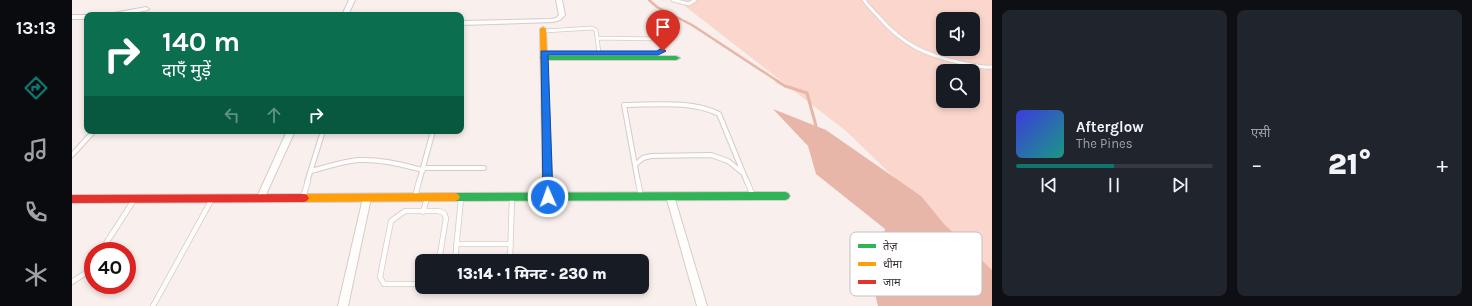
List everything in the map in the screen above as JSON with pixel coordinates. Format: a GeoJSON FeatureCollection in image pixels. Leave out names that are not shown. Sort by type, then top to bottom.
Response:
{"type":"FeatureCollection","features":[{"type":"Feature","properties":{"kind":"street"},"geometry":{"type":"LineString","coordinates":[[346,12],[352,0]]}},
{"type":"Feature","properties":{"kind":"street"},"geometry":{"type":"LineString","coordinates":[[464,24],[551,21],[558,19],[562,15],[559,0]]}},
{"type":"Feature","properties":{"kind":"street"},"geometry":{"type":"LineString","coordinates":[[130,12],[146,9]]}},
{"type":"Feature","properties":{"kind":"street"},"geometry":{"type":"LineString","coordinates":[[72,17],[84,17]]}},
{"type":"Feature","properties":{"kind":"street"},"geometry":{"type":"LineString","coordinates":[[543,30],[548,197]]}},
{"type":"Feature","properties":{"kind":"street"},"geometry":{"type":"LineString","coordinates":[[544,55],[676,58]]}},
{"type":"Feature","properties":{"kind":"street"},"geometry":{"type":"LineString","coordinates":[[260,199],[290,134]]}},
{"type":"Feature","properties":{"kind":"street"},"geometry":{"type":"LineString","coordinates":[[670,196],[702,306]]}},
{"type":"Feature","properties":{"kind":"street"},"geometry":{"type":"LineString","coordinates":[[72,199],[785,196]]}},
{"type":"Feature","properties":{"kind":"street"},"geometry":{"type":"LineString","coordinates":[[343,306],[367,198]]}},
{"type":"Feature","properties":{"kind":"lane"},"geometry":{"type":"LineString","coordinates":[[673,0],[689,4],[696,0]]}},
{"type":"Feature","properties":{"kind":"lane"},"geometry":{"type":"LineString","coordinates":[[864,0],[885,25],[902,42],[927,55],[952,62],[984,68],[992,67]]}},
{"type":"Feature","properties":{"kind":"lane"},"geometry":{"type":"LineString","coordinates":[[543,30],[592,28],[596,30],[599,53]]}},
{"type":"Feature","properties":{"kind":"lane"},"geometry":{"type":"LineString","coordinates":[[544,55],[658,53],[663,51],[661,41],[659,39],[597,38]]}},
{"type":"Feature","properties":{"kind":"lane"},"geometry":{"type":"LineString","coordinates":[[642,196],[624,105],[706,107],[714,110],[719,114],[753,196]]}},
{"type":"Feature","properties":{"kind":"lane"},"geometry":{"type":"LineString","coordinates":[[72,155],[91,134]]}},
{"type":"Feature","properties":{"kind":"lane"},"geometry":{"type":"LineString","coordinates":[[302,199],[323,134]]}},
{"type":"Feature","properties":{"kind":"lane"},"geometry":{"type":"LineString","coordinates":[[415,197],[433,134]]}},
{"type":"Feature","properties":{"kind":"lane"},"geometry":{"type":"LineString","coordinates":[[636,164],[643,158],[650,156],[711,155],[720,156],[730,161],[744,174]]}},
{"type":"Feature","properties":{"kind":"lane"},"geometry":{"type":"LineString","coordinates":[[311,171],[367,159],[423,169],[484,168]]}},
{"type":"Feature","properties":{"kind":"lane"},"geometry":{"type":"LineString","coordinates":[[423,212],[427,197]]}},
{"type":"Feature","properties":{"kind":"lane"},"geometry":{"type":"LineString","coordinates":[[455,254],[462,197]]}},
{"type":"Feature","properties":{"kind":"lane"},"geometry":{"type":"LineString","coordinates":[[510,254],[512,197]]}},
{"type":"Feature","properties":{"kind":"lane"},"geometry":{"type":"LineString","coordinates":[[107,242],[134,199]]}},
{"type":"Feature","properties":{"kind":"lane"},"geometry":{"type":"LineString","coordinates":[[153,306],[212,199]]}},
{"type":"Feature","properties":{"kind":"lane"},"geometry":{"type":"LineString","coordinates":[[415,284],[384,284],[380,277],[391,221],[405,211],[438,211],[444,214],[446,218],[440,254]]}},
{"type":"Feature","properties":{"kind":"lane"},"geometry":{"type":"LineString","coordinates":[[456,244],[510,244]]}},
{"type":"Feature","properties":{"kind":"lane"},"geometry":{"type":"LineString","coordinates":[[72,282],[84,274]]}},
{"type":"Feature","properties":{"kind":"shaded area"},"geometry":{"type":"Polygon","coordinates":[[[677,0],[992,0],[992,272],[982,262],[982,232],[951,232],[846,131],[677,0]]]}},
{"type":"Feature","properties":{"kind":"shaded area"},"geometry":{"type":"Polygon","coordinates":[[[773,109],[826,130],[921,196],[952,232],[884,232],[885,229],[816,174],[808,146],[773,109]]]}},
{"type":"Feature","properties":{"kind":"shaded area"},"geometry":{"type":"Polygon","coordinates":[[[982,260],[992,270],[992,306],[878,306],[876,296],[982,296],[982,260]]]}},
{"type":"Feature","properties":{"kind":"waterway"},"geometry":{"type":"LineString","coordinates":[[649,0],[657,7],[692,25],[779,82]]}},
{"type":"Feature","properties":{"kind":"waterway"},"geometry":{"type":"LineString","coordinates":[[777,81],[785,86],[807,93],[816,126]]}},
{"type":"Feature","properties":{"kind":"traffic: fast"},"geometry":{"type":"LineString","coordinates":[[544,58],[676,58]]}},
{"type":"Feature","properties":{"kind":"traffic: fast"},"geometry":{"type":"LineString","coordinates":[[455,197],[785,196]]}},
{"type":"Feature","properties":{"kind":"traffic: slow"},"geometry":{"type":"LineString","coordinates":[[543,29],[548,197]]}},
{"type":"Feature","properties":{"kind":"traffic: slow"},"geometry":{"type":"LineString","coordinates":[[304,198],[455,197]]}},
{"type":"Feature","properties":{"kind":"traffic: jam"},"geometry":{"type":"LineString","coordinates":[[72,199],[304,198]]}},
{"type":"Feature","properties":{"kind":"route"},"geometry":{"type":"LineString","coordinates":[[548,197],[544,52],[658,53],[663,51]]}}]}
